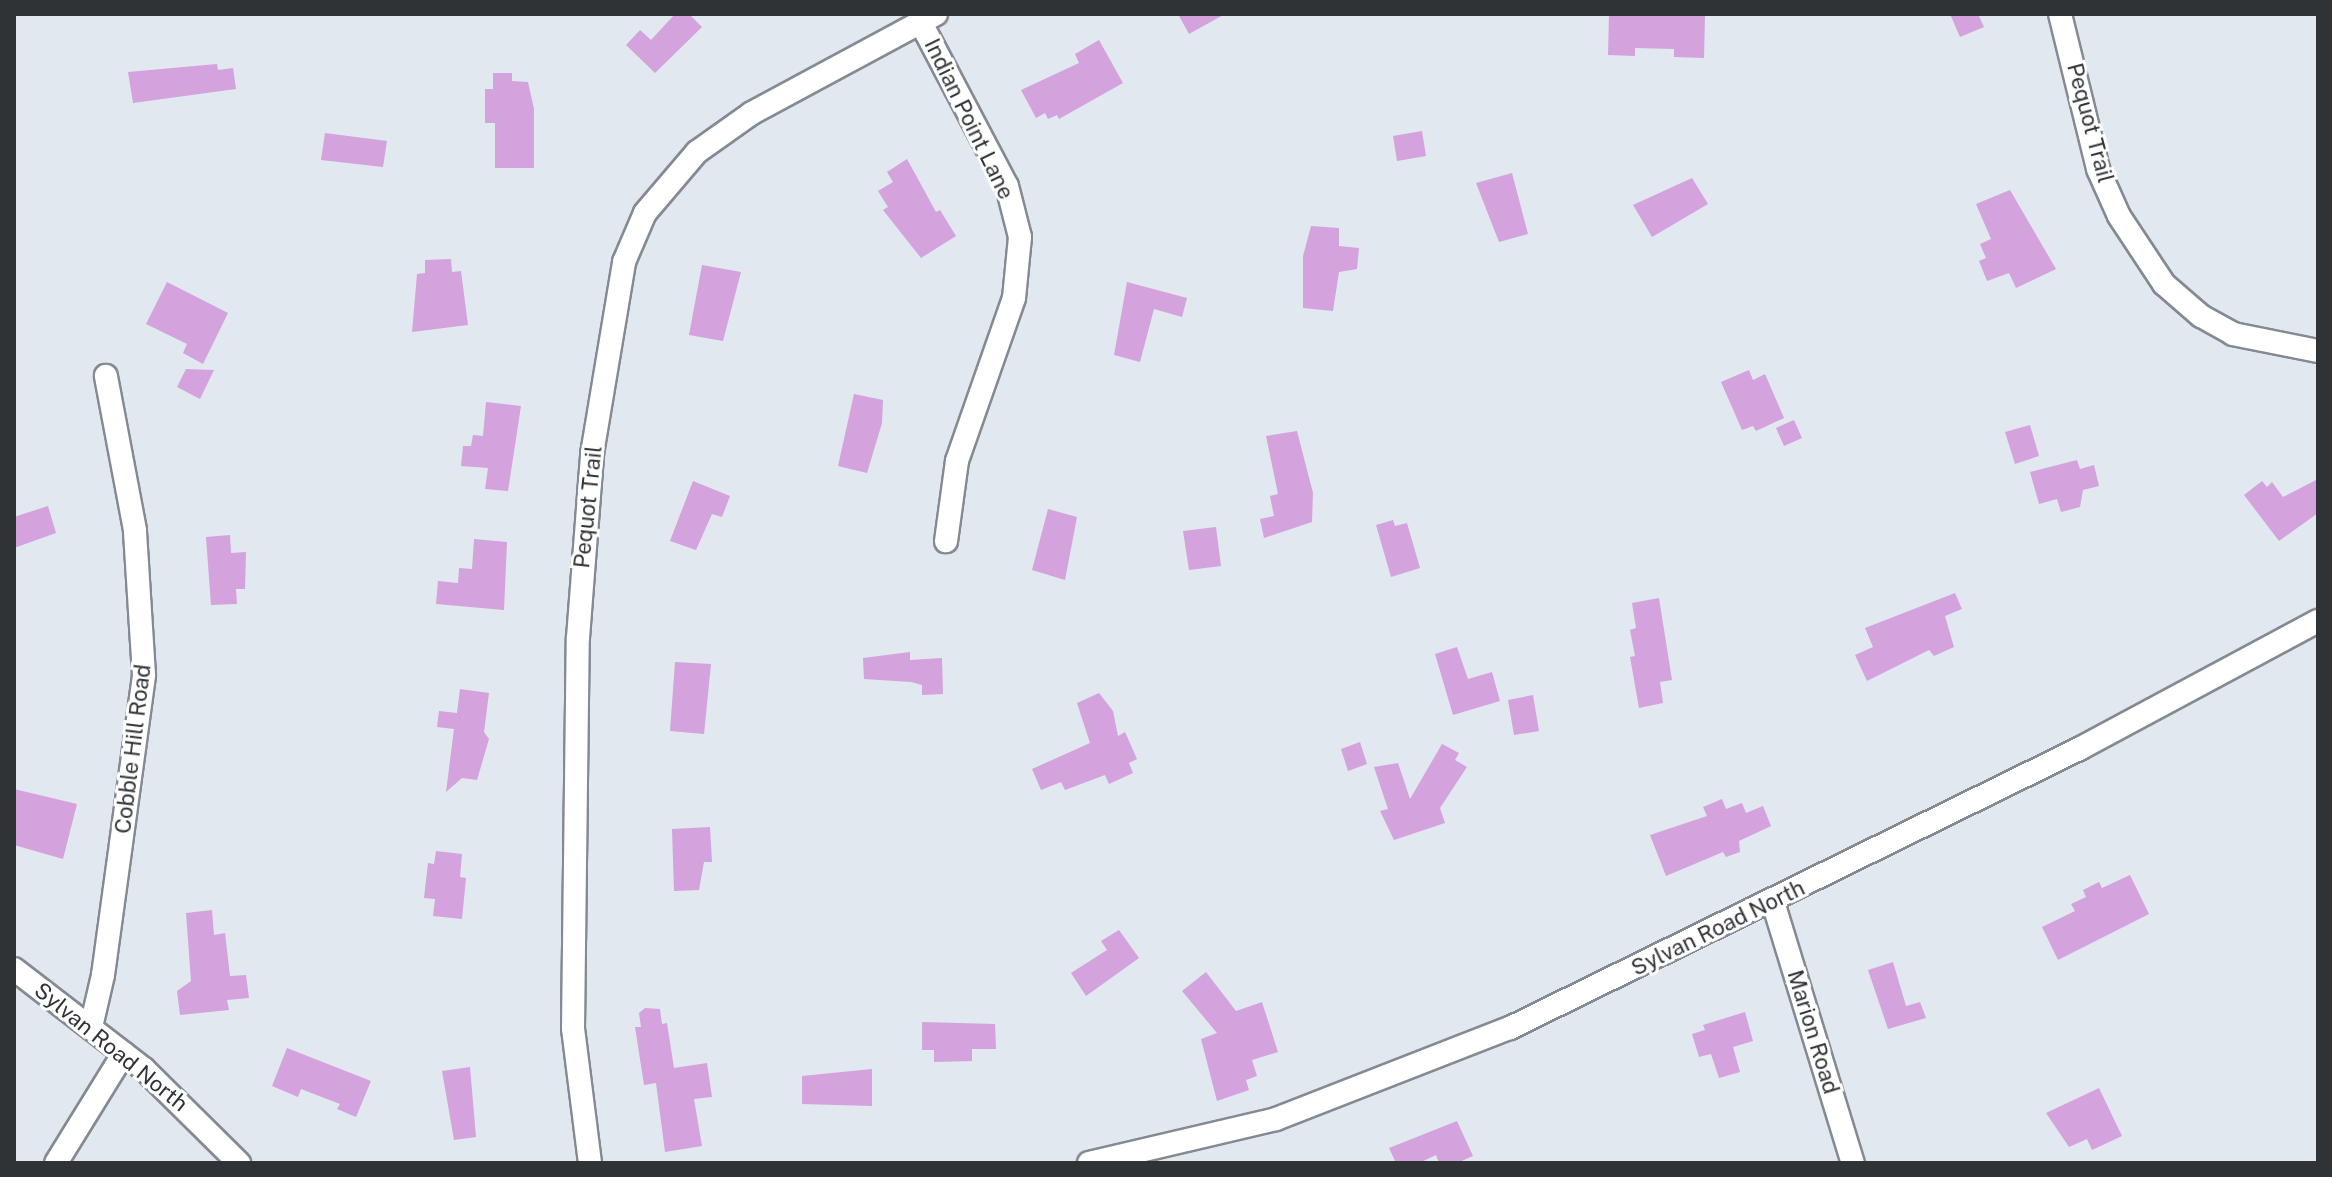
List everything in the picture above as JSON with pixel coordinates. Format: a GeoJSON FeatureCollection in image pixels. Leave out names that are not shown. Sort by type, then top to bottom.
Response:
{"type":"FeatureCollection","features":[{"type":"Feature","properties":{"kind":"street","name":"Pequot Trail"},"geometry":{"type":"LineString","coordinates":[[2060,14],[2098,169],[2123,224],[2164,284],[2201,316],[2233,334],[2318,351]]}},
{"type":"Feature","properties":{"kind":"street","name":"Pequot Trail"},"geometry":{"type":"LineString","coordinates":[[590,1163],[573,1028],[579,610],[592,454],[624,262],[655,198],[704,146],[752,113],[928,18]]}},
{"type":"Feature","properties":{"kind":"street","name":"Indian Point Lane"},"geometry":{"type":"LineString","coordinates":[[928,18],[1007,186],[1020,237],[1014,298],[957,461],[946,541]]}},
{"type":"Feature","properties":{"kind":"street","name":"Cobble Hill Road"},"geometry":{"type":"LineString","coordinates":[[91,1027],[103,975],[144,675],[135,530],[106,376]]}},
{"type":"Feature","properties":{"kind":"street","name":"Sylvan Road North"},"geometry":{"type":"LineString","coordinates":[[1089,1163],[1233,1131],[1352,1091],[1510,1028],[1773,902],[2079,749],[2318,621]]}},
{"type":"Feature","properties":{"kind":"street","name":"Marion Road"},"geometry":{"type":"LineString","coordinates":[[1773,902],[1853,1163]]}},
{"type":"Feature","properties":{"kind":"street","name":"Sylvan Road North"},"geometry":{"type":"LineString","coordinates":[[14,969],[124,1053],[239,1163]]}},
{"type":"Feature","properties":{"kind":"street"},"geometry":{"type":"LineString","coordinates":[[56,1163],[124,1053]]}},
{"type":"Feature","properties":{"kind":"building"},"geometry":{"type":"Polygon","coordinates":[[[675,14],[689,14],[702,27],[655,73],[626,45],[640,30],[651,40],[675,14]]]}},
{"type":"Feature","properties":{"kind":"building"},"geometry":{"type":"Polygon","coordinates":[[[1178,14],[1225,14],[1189,34],[1178,14]]]}},
{"type":"Feature","properties":{"kind":"building"},"geometry":{"type":"Polygon","coordinates":[[[1609,14],[1705,15],[1704,58],[1674,57],[1674,49],[1635,48],[1635,56],[1608,55],[1609,14]]]}},
{"type":"Feature","properties":{"kind":"building"},"geometry":{"type":"Polygon","coordinates":[[[1950,14],[1978,14],[1984,27],[1960,37],[1950,14]]]}},
{"type":"Feature","properties":{"kind":"building"},"geometry":{"type":"Polygon","coordinates":[[[1099,40],[1123,83],[1059,119],[1057,115],[1048,119],[1045,113],[1036,118],[1021,90],[1079,63],[1075,54],[1099,40]]]}},
{"type":"Feature","properties":{"kind":"building"},"geometry":{"type":"Polygon","coordinates":[[[217,64],[218,70],[233,68],[236,89],[133,103],[128,72],[217,64]]]}},
{"type":"Feature","properties":{"kind":"building"},"geometry":{"type":"Polygon","coordinates":[[[493,73],[512,73],[512,81],[528,82],[534,109],[534,168],[495,168],[495,123],[485,123],[485,89],[493,89],[493,73]]]}},
{"type":"Feature","properties":{"kind":"building"},"geometry":{"type":"Polygon","coordinates":[[[1422,131],[1426,156],[1397,161],[1393,136],[1422,131]]]}},
{"type":"Feature","properties":{"kind":"building"},"geometry":{"type":"Polygon","coordinates":[[[325,133],[387,141],[383,167],[321,160],[325,133]]]}},
{"type":"Feature","properties":{"kind":"building"},"geometry":{"type":"Polygon","coordinates":[[[907,159],[936,212],[940,210],[956,236],[921,258],[883,210],[888,207],[878,191],[893,182],[887,172],[907,159]]]}},
{"type":"Feature","properties":{"kind":"building"},"geometry":{"type":"Polygon","coordinates":[[[1512,173],[1528,234],[1499,242],[1476,183],[1512,173]]]}},
{"type":"Feature","properties":{"kind":"building"},"geometry":{"type":"Polygon","coordinates":[[[1692,178],[1708,204],[1652,237],[1633,205],[1692,178]]]}},
{"type":"Feature","properties":{"kind":"building"},"geometry":{"type":"Polygon","coordinates":[[[2010,190],[2056,269],[2016,288],[2009,273],[1987,281],[1979,261],[1986,258],[1980,244],[1991,239],[1976,204],[2010,190]]]}},
{"type":"Feature","properties":{"kind":"building"},"geometry":{"type":"Polygon","coordinates":[[[1311,226],[1339,228],[1339,246],[1359,248],[1357,269],[1339,272],[1333,311],[1303,308],[1303,256],[1311,226]]]}},
{"type":"Feature","properties":{"kind":"building"},"geometry":{"type":"Polygon","coordinates":[[[451,259],[452,272],[461,271],[468,325],[412,332],[417,274],[425,273],[425,260],[451,259]]]}},
{"type":"Feature","properties":{"kind":"building"},"geometry":{"type":"Polygon","coordinates":[[[702,265],[741,272],[723,341],[689,335],[702,265]]]}},
{"type":"Feature","properties":{"kind":"building"},"geometry":{"type":"Polygon","coordinates":[[[167,282],[228,313],[203,364],[183,353],[187,344],[146,324],[167,282]]]}},
{"type":"Feature","properties":{"kind":"building"},"geometry":{"type":"Polygon","coordinates":[[[1127,282],[1187,298],[1182,317],[1154,309],[1140,362],[1114,355],[1127,282]]]}},
{"type":"Feature","properties":{"kind":"building"},"geometry":{"type":"Polygon","coordinates":[[[186,369],[214,370],[200,399],[177,387],[186,369]]]}},
{"type":"Feature","properties":{"kind":"building"},"geometry":{"type":"Polygon","coordinates":[[[1749,370],[1753,380],[1765,374],[1784,418],[1756,431],[1753,426],[1742,430],[1721,382],[1749,370]]]}},
{"type":"Feature","properties":{"kind":"building"},"geometry":{"type":"Polygon","coordinates":[[[854,394],[883,400],[882,423],[867,473],[838,466],[854,394]]]}},
{"type":"Feature","properties":{"kind":"building"},"geometry":{"type":"Polygon","coordinates":[[[486,402],[521,406],[508,491],[485,489],[488,468],[461,466],[463,446],[471,446],[473,435],[483,436],[486,402]]]}},
{"type":"Feature","properties":{"kind":"building"},"geometry":{"type":"Polygon","coordinates":[[[1794,420],[1802,438],[1784,446],[1776,428],[1794,420]]]}},
{"type":"Feature","properties":{"kind":"building"},"geometry":{"type":"Polygon","coordinates":[[[2030,425],[2039,456],[2015,464],[2005,432],[2030,425]]]}},
{"type":"Feature","properties":{"kind":"building"},"geometry":{"type":"Polygon","coordinates":[[[1297,431],[1313,493],[1312,522],[1264,538],[1260,519],[1274,516],[1270,496],[1278,494],[1266,436],[1297,431]]]}},
{"type":"Feature","properties":{"kind":"building"},"geometry":{"type":"Polygon","coordinates":[[[2077,460],[2080,469],[2094,465],[2099,486],[2083,490],[2080,507],[2061,512],[2057,499],[2039,504],[2030,472],[2077,460]]]}},
{"type":"Feature","properties":{"kind":"building"},"geometry":{"type":"Polygon","coordinates":[[[2318,479],[2318,513],[2279,541],[2244,495],[2262,481],[2267,487],[2272,482],[2283,497],[2318,479]]]}},
{"type":"Feature","properties":{"kind":"building"},"geometry":{"type":"Polygon","coordinates":[[[693,481],[730,496],[722,517],[712,514],[696,550],[670,541],[693,481]]]}},
{"type":"Feature","properties":{"kind":"building"},"geometry":{"type":"Polygon","coordinates":[[[48,506],[56,533],[14,548],[14,517],[48,506]]]}},
{"type":"Feature","properties":{"kind":"building"},"geometry":{"type":"Polygon","coordinates":[[[1048,509],[1077,517],[1065,580],[1032,570],[1048,509]]]}},
{"type":"Feature","properties":{"kind":"building"},"geometry":{"type":"Polygon","coordinates":[[[1393,520],[1395,526],[1407,523],[1420,568],[1391,577],[1376,525],[1393,520]]]}},
{"type":"Feature","properties":{"kind":"building"},"geometry":{"type":"Polygon","coordinates":[[[1216,527],[1221,566],[1189,570],[1183,531],[1216,527]]]}},
{"type":"Feature","properties":{"kind":"building"},"geometry":{"type":"Polygon","coordinates":[[[230,535],[231,553],[246,552],[245,589],[236,589],[237,604],[211,605],[206,537],[230,535]]]}},
{"type":"Feature","properties":{"kind":"building"},"geometry":{"type":"Polygon","coordinates":[[[474,539],[507,542],[504,610],[436,604],[438,581],[458,583],[459,568],[472,569],[474,539]]]}},
{"type":"Feature","properties":{"kind":"building"},"geometry":{"type":"Polygon","coordinates":[[[1955,593],[1962,609],[1945,616],[1954,647],[1934,656],[1929,650],[1867,681],[1855,655],[1873,647],[1865,628],[1955,593]]]}},
{"type":"Feature","properties":{"kind":"building"},"geometry":{"type":"Polygon","coordinates":[[[1659,598],[1672,680],[1660,682],[1663,703],[1639,708],[1630,657],[1635,656],[1630,630],[1636,628],[1632,603],[1659,598]]]}},
{"type":"Feature","properties":{"kind":"building"},"geometry":{"type":"Polygon","coordinates":[[[1457,647],[1468,679],[1492,672],[1500,701],[1453,715],[1435,654],[1457,647]]]}},
{"type":"Feature","properties":{"kind":"building"},"geometry":{"type":"Polygon","coordinates":[[[910,652],[910,660],[942,658],[943,694],[922,695],[922,685],[911,682],[864,679],[863,658],[910,652]]]}},
{"type":"Feature","properties":{"kind":"building"},"geometry":{"type":"Polygon","coordinates":[[[675,662],[711,664],[704,734],[670,731],[675,662]]]}},
{"type":"Feature","properties":{"kind":"building"},"geometry":{"type":"Polygon","coordinates":[[[460,689],[489,693],[484,732],[489,739],[477,780],[462,778],[446,792],[454,729],[437,727],[439,711],[457,713],[460,689]]]}},
{"type":"Feature","properties":{"kind":"building"},"geometry":{"type":"Polygon","coordinates":[[[1099,693],[1113,711],[1118,736],[1125,732],[1137,759],[1129,763],[1133,773],[1109,784],[1105,775],[1065,790],[1061,782],[1041,790],[1032,769],[1090,743],[1077,703],[1099,693]]]}},
{"type":"Feature","properties":{"kind":"building"},"geometry":{"type":"Polygon","coordinates":[[[1533,695],[1539,731],[1514,735],[1508,700],[1533,695]]]}},
{"type":"Feature","properties":{"kind":"building"},"geometry":{"type":"Polygon","coordinates":[[[1360,742],[1367,764],[1348,771],[1341,749],[1360,742]]]}},
{"type":"Feature","properties":{"kind":"building"},"geometry":{"type":"Polygon","coordinates":[[[1442,744],[1459,753],[1455,760],[1467,767],[1440,808],[1445,823],[1394,840],[1380,811],[1388,809],[1374,767],[1398,763],[1410,799],[1442,744]]]}},
{"type":"Feature","properties":{"kind":"building"},"geometry":{"type":"Polygon","coordinates":[[[14,789],[77,804],[63,859],[14,845],[14,789]]]}},
{"type":"Feature","properties":{"kind":"building"},"geometry":{"type":"Polygon","coordinates":[[[1722,799],[1726,809],[1742,803],[1746,813],[1763,806],[1771,826],[1739,841],[1740,852],[1726,857],[1723,852],[1666,876],[1650,835],[1707,816],[1703,807],[1722,799]]]}},
{"type":"Feature","properties":{"kind":"building"},"geometry":{"type":"Polygon","coordinates":[[[710,827],[712,862],[704,862],[699,890],[674,891],[672,829],[710,827]]]}},
{"type":"Feature","properties":{"kind":"building"},"geometry":{"type":"Polygon","coordinates":[[[436,851],[462,854],[460,877],[466,878],[462,919],[433,916],[435,899],[424,898],[428,863],[434,864],[436,851]]]}},
{"type":"Feature","properties":{"kind":"building"},"geometry":{"type":"Polygon","coordinates":[[[2130,875],[2149,914],[2058,960],[2042,927],[2075,911],[2071,904],[2086,897],[2083,890],[2099,882],[2102,888],[2130,875]]]}},
{"type":"Feature","properties":{"kind":"building"},"geometry":{"type":"Polygon","coordinates":[[[212,910],[214,935],[225,933],[230,976],[246,975],[249,998],[227,1000],[229,1010],[180,1015],[177,991],[191,981],[186,913],[212,910]]]}},
{"type":"Feature","properties":{"kind":"building"},"geometry":{"type":"Polygon","coordinates":[[[1119,930],[1139,958],[1086,996],[1071,973],[1107,950],[1101,941],[1119,930]]]}},
{"type":"Feature","properties":{"kind":"building"},"geometry":{"type":"Polygon","coordinates":[[[1893,962],[1906,1006],[1920,1002],[1926,1018],[1888,1029],[1868,970],[1893,962]]]}},
{"type":"Feature","properties":{"kind":"building"},"geometry":{"type":"Polygon","coordinates":[[[1206,972],[1236,1011],[1262,1002],[1278,1052],[1252,1060],[1257,1076],[1246,1080],[1249,1090],[1217,1101],[1201,1039],[1217,1033],[1182,991],[1206,972]]]}},
{"type":"Feature","properties":{"kind":"building"},"geometry":{"type":"Polygon","coordinates":[[[645,1008],[660,1009],[662,1024],[667,1023],[674,1068],[707,1063],[712,1097],[694,1099],[702,1146],[665,1152],[656,1083],[644,1085],[635,1027],[641,1027],[639,1013],[645,1008]]]}},
{"type":"Feature","properties":{"kind":"building"},"geometry":{"type":"Polygon","coordinates":[[[1745,1012],[1753,1041],[1733,1047],[1740,1072],[1719,1078],[1711,1054],[1699,1057],[1692,1034],[1705,1030],[1703,1025],[1745,1012]]]}},
{"type":"Feature","properties":{"kind":"building"},"geometry":{"type":"Polygon","coordinates":[[[922,1022],[995,1024],[996,1049],[972,1049],[972,1061],[934,1062],[934,1050],[922,1050],[922,1022]]]}},
{"type":"Feature","properties":{"kind":"building"},"geometry":{"type":"Polygon","coordinates":[[[287,1048],[371,1081],[356,1117],[337,1109],[340,1104],[301,1089],[298,1097],[272,1086],[287,1048]]]}},
{"type":"Feature","properties":{"kind":"building"},"geometry":{"type":"Polygon","coordinates":[[[470,1067],[476,1137],[454,1140],[442,1071],[470,1067]]]}},
{"type":"Feature","properties":{"kind":"building"},"geometry":{"type":"Polygon","coordinates":[[[872,1069],[872,1106],[802,1104],[802,1076],[872,1069]]]}},
{"type":"Feature","properties":{"kind":"building"},"geometry":{"type":"Polygon","coordinates":[[[2099,1088],[2122,1136],[2092,1150],[2087,1139],[2069,1147],[2046,1113],[2099,1088]]]}},
{"type":"Feature","properties":{"kind":"building"},"geometry":{"type":"Polygon","coordinates":[[[1457,1121],[1473,1156],[1457,1163],[1439,1163],[1436,1155],[1419,1163],[1396,1163],[1389,1148],[1457,1121]]]}}]}
